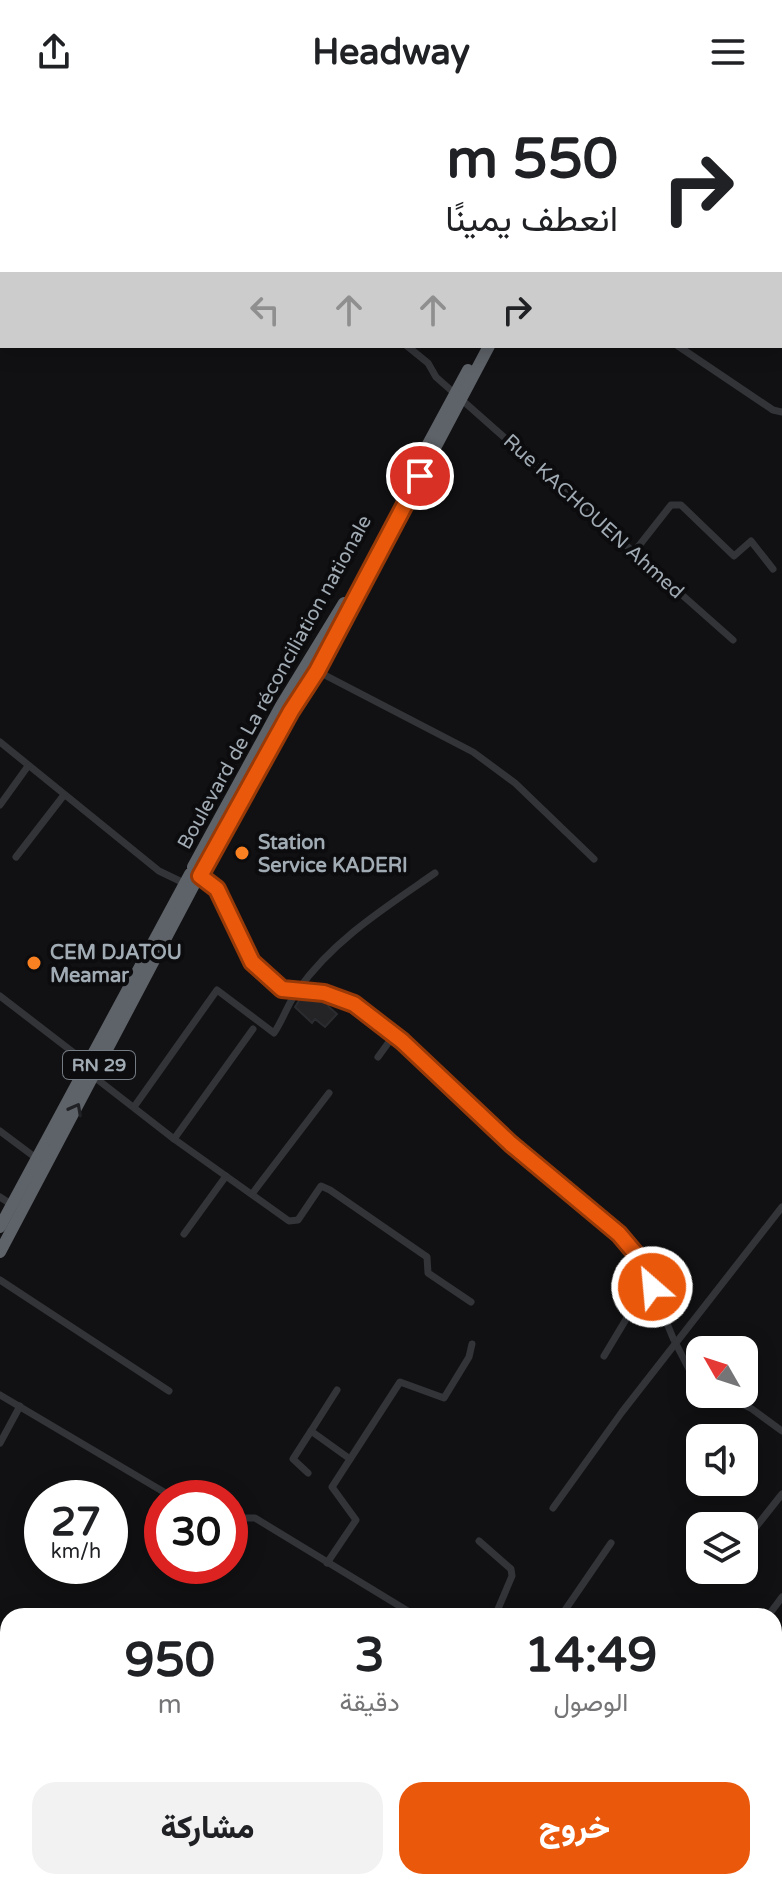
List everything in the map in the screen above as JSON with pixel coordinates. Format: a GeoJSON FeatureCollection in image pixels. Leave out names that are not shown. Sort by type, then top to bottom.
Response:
{"type":"FeatureCollection","features":[{"type":"Feature","properties":{"kind":"highway","name":"Boulevard de La réconciliation nationale"},"geometry":{"type":"LineString","coordinates":[[194,875],[281,706],[342,607],[459,395],[479,348]]}},
{"type":"Feature","properties":{"kind":"highway","name":"RN 29"},"geometry":{"type":"LineString","coordinates":[[0,1227],[87,1063],[194,875],[317,671],[459,395],[488,348]]}},
{"type":"Feature","properties":{"kind":"highway","name":"RN 29"},"geometry":{"type":"LineString","coordinates":[[0,1252],[194,875]]}},
{"type":"Feature","properties":{"kind":"street","name":"Rue KACHOUEN Ahmed"},"geometry":{"type":"LineString","coordinates":[[409,348],[733,640]]}},
{"type":"Feature","properties":{"kind":"street"},"geometry":{"type":"LineString","coordinates":[[681,348],[773,410],[782,412]]}},
{"type":"Feature","properties":{"kind":"street"},"geometry":{"type":"LineString","coordinates":[[634,552],[671,505],[681,505],[734,556],[751,541],[773,569]]}},
{"type":"Feature","properties":{"kind":"street"},"geometry":{"type":"LineString","coordinates":[[317,671],[473,752],[515,783],[594,859]]}},
{"type":"Feature","properties":{"kind":"street"},"geometry":{"type":"LineString","coordinates":[[0,742],[159,871],[194,875],[217,889],[252,962],[282,989],[324,993],[354,1004],[394,1035],[511,1144],[619,1234],[651,1272],[652,1287],[686,1363]]}},
{"type":"Feature","properties":{"kind":"street"},"geometry":{"type":"LineString","coordinates":[[0,805],[28,766]]}},
{"type":"Feature","properties":{"kind":"street"},"geometry":{"type":"LineString","coordinates":[[16,857],[64,795]]}},
{"type":"Feature","properties":{"kind":"street"},"geometry":{"type":"LineString","coordinates":[[134,1107],[217,990],[274,1033],[297,991],[350,932],[435,873]]}},
{"type":"Feature","properties":{"kind":"street"},"geometry":{"type":"LineString","coordinates":[[0,996],[87,1063]]}},
{"type":"Feature","properties":{"kind":"street"},"geometry":{"type":"LineString","coordinates":[[174,1139],[253,1029]]}},
{"type":"Feature","properties":{"kind":"street"},"geometry":{"type":"LineString","coordinates":[[378,1057],[394,1035]]}},
{"type":"Feature","properties":{"kind":"street"},"geometry":{"type":"LineString","coordinates":[[93,1076],[174,1139],[289,1221],[298,1220],[321,1186],[330,1190],[427,1257],[428,1273],[471,1302]]}},
{"type":"Feature","properties":{"kind":"street"},"geometry":{"type":"LineString","coordinates":[[252,1194],[329,1093]]}},
{"type":"Feature","properties":{"kind":"street"},"geometry":{"type":"LineString","coordinates":[[0,1131],[36,1158]]}},
{"type":"Feature","properties":{"kind":"street"},"geometry":{"type":"LineString","coordinates":[[184,1234],[226,1176]]}},
{"type":"Feature","properties":{"kind":"street"},"geometry":{"type":"LineString","coordinates":[[0,1197],[12,1205]]}},
{"type":"Feature","properties":{"kind":"street"},"geometry":{"type":"LineString","coordinates":[[553,1508],[675,1342],[782,1207]]}},
{"type":"Feature","properties":{"kind":"street"},"geometry":{"type":"LineString","coordinates":[[0,1280],[169,1391]]}},
{"type":"Feature","properties":{"kind":"street"},"geometry":{"type":"LineString","coordinates":[[604,1356],[631,1311],[652,1287]]}},
{"type":"Feature","properties":{"kind":"street"},"geometry":{"type":"LineString","coordinates":[[327,1563],[356,1520],[332,1487],[400,1382],[444,1398],[469,1357],[472,1344]]}},
{"type":"Feature","properties":{"kind":"street"},"geometry":{"type":"LineString","coordinates":[[308,1473],[293,1459],[337,1390]]}},
{"type":"Feature","properties":{"kind":"street"},"geometry":{"type":"LineString","coordinates":[[0,1395],[144,1480]]}},
{"type":"Feature","properties":{"kind":"street"},"geometry":{"type":"LineString","coordinates":[[0,1443],[20,1406]]}},
{"type":"Feature","properties":{"kind":"street"},"geometry":{"type":"LineString","coordinates":[[750,1408],[782,1431]]}},
{"type":"Feature","properties":{"kind":"street"},"geometry":{"type":"LineString","coordinates":[[311,1431],[350,1459]]}},
{"type":"Feature","properties":{"kind":"street"},"geometry":{"type":"LineString","coordinates":[[758,1524],[782,1494]]}},
{"type":"Feature","properties":{"kind":"street"},"geometry":{"type":"LineString","coordinates":[[248,1518],[255,1518],[401,1608]]}},
{"type":"Feature","properties":{"kind":"street"},"geometry":{"type":"LineString","coordinates":[[479,1541],[511,1569],[512,1576],[498,1608]]}},
{"type":"Feature","properties":{"kind":"street"},"geometry":{"type":"LineString","coordinates":[[566,1608],[611,1543]]}},
{"type":"Feature","properties":{"kind":"building"},"geometry":{"type":"Polygon","coordinates":[[[300,999],[331,1002],[328,1006],[337,1014],[325,1027],[315,1019],[312,1023],[295,1007],[300,999]]]}},
{"type":"Feature","properties":{"kind":"place","name":"Station Service KADERI"},"geometry":{"type":"Point","coordinates":[242,853]}},
{"type":"Feature","properties":{"kind":"place","name":"CEM DJATOU Meamar"},"geometry":{"type":"Point","coordinates":[34,963]}},
{"type":"Feature","properties":{"kind":"route"},"geometry":{"type":"LineString","coordinates":[[420,476],[317,671],[291,711],[200,876],[217,889],[252,962],[282,989],[324,993],[354,1004],[402,1041],[511,1144],[619,1234],[651,1272],[652,1287]]}}]}
